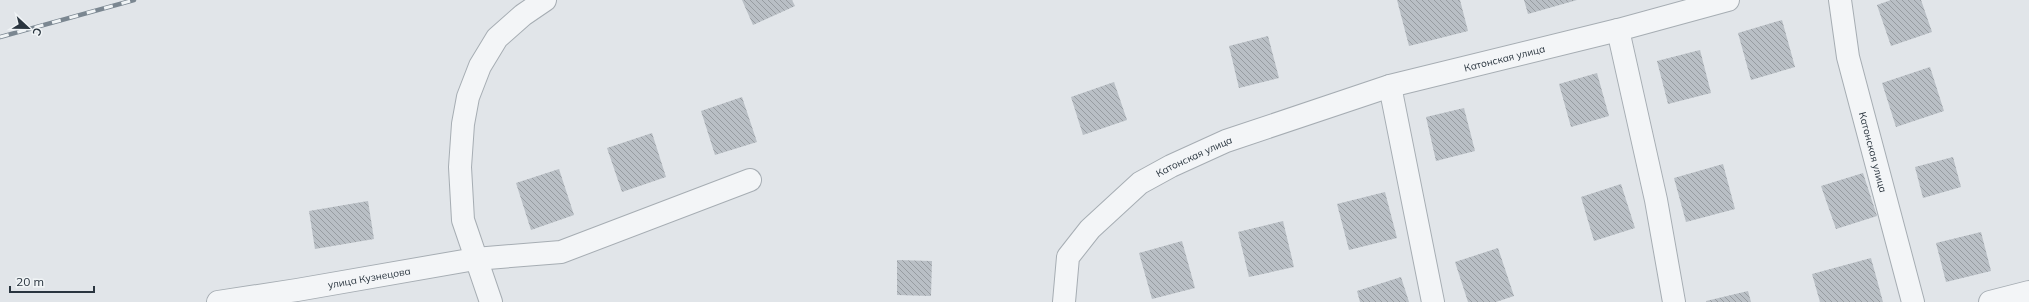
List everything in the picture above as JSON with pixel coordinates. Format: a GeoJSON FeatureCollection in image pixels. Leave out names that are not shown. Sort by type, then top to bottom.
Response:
{"type":"FeatureCollection","features":[{"type":"Feature","properties":{"kind":"street"},"geometry":{"type":"LineString","coordinates":[[491,302],[475,259],[463,220],[461,174],[463,124],[468,97],[480,66],[497,38],[523,15],[545,0]]}},
{"type":"Feature","properties":{"kind":"street","name":"Катонская улица"},"geometry":{"type":"LineString","coordinates":[[1064,302],[1068,257],[1090,229],[1140,183],[1171,166],[1226,141],[1390,86],[1618,30],[1728,0]]}},
{"type":"Feature","properties":{"kind":"street","name":"Катонская улица"},"geometry":{"type":"LineString","coordinates":[[1840,0],[1848,57],[1913,302]]}},
{"type":"Feature","properties":{"kind":"street"},"geometry":{"type":"LineString","coordinates":[[1618,30],[1656,200],[1674,302]]}},
{"type":"Feature","properties":{"kind":"street"},"geometry":{"type":"LineString","coordinates":[[1390,86],[1432,302]]}},
{"type":"Feature","properties":{"kind":"street","name":"улица Кузнецова"},"geometry":{"type":"LineString","coordinates":[[218,302],[298,296],[475,259],[561,252],[750,180]]}},
{"type":"Feature","properties":{"kind":"street"},"geometry":{"type":"LineString","coordinates":[[1990,302],[2029,292]]}},
{"type":"Feature","properties":{"kind":"building"},"geometry":{"type":"Polygon","coordinates":[[[742,0],[792,0],[795,6],[753,25],[742,0]]]}},
{"type":"Feature","properties":{"kind":"building"},"geometry":{"type":"Polygon","coordinates":[[[1397,0],[1460,0],[1468,31],[1409,46],[1397,0]]]}},
{"type":"Feature","properties":{"kind":"building"},"geometry":{"type":"Polygon","coordinates":[[[1524,0],[1577,0],[1528,14],[1524,0]]]}},
{"type":"Feature","properties":{"kind":"building"},"geometry":{"type":"Polygon","coordinates":[[[1891,0],[1921,0],[1932,32],[1891,46],[1877,5],[1891,0]]]}},
{"type":"Feature","properties":{"kind":"building"},"geometry":{"type":"Polygon","coordinates":[[[1782,20],[1795,67],[1751,80],[1738,33],[1782,20]]]}},
{"type":"Feature","properties":{"kind":"building"},"geometry":{"type":"Polygon","coordinates":[[[1268,36],[1279,78],[1239,88],[1229,46],[1268,36]]]}},
{"type":"Feature","properties":{"kind":"building"},"geometry":{"type":"Polygon","coordinates":[[[1700,50],[1711,93],[1668,104],[1657,61],[1700,50]]]}},
{"type":"Feature","properties":{"kind":"building"},"geometry":{"type":"Polygon","coordinates":[[[1930,67],[1944,111],[1896,127],[1882,83],[1930,67]]]}},
{"type":"Feature","properties":{"kind":"building"},"geometry":{"type":"Polygon","coordinates":[[[1597,73],[1609,116],[1571,127],[1559,84],[1597,73]]]}},
{"type":"Feature","properties":{"kind":"building"},"geometry":{"type":"Polygon","coordinates":[[[1114,82],[1127,120],[1083,135],[1071,97],[1114,82]]]}},
{"type":"Feature","properties":{"kind":"building"},"geometry":{"type":"Polygon","coordinates":[[[742,97],[757,142],[715,155],[701,111],[742,97]]]}},
{"type":"Feature","properties":{"kind":"building"},"geometry":{"type":"Polygon","coordinates":[[[1464,108],[1475,151],[1436,161],[1426,117],[1464,108]]]}},
{"type":"Feature","properties":{"kind":"building"},"geometry":{"type":"Polygon","coordinates":[[[652,133],[666,177],[622,192],[607,148],[652,133]]]}},
{"type":"Feature","properties":{"kind":"building"},"geometry":{"type":"Polygon","coordinates":[[[1953,157],[1961,187],[1923,198],[1915,167],[1953,157]]]}},
{"type":"Feature","properties":{"kind":"building"},"geometry":{"type":"Polygon","coordinates":[[[1723,164],[1735,209],[1686,222],[1674,178],[1723,164]]]}},
{"type":"Feature","properties":{"kind":"building"},"geometry":{"type":"Polygon","coordinates":[[[559,169],[574,215],[531,230],[516,183],[559,169]]]}},
{"type":"Feature","properties":{"kind":"building"},"geometry":{"type":"Polygon","coordinates":[[[1863,173],[1877,216],[1836,229],[1821,186],[1863,173]]]}},
{"type":"Feature","properties":{"kind":"building"},"geometry":{"type":"Polygon","coordinates":[[[1621,184],[1635,228],[1594,241],[1581,197],[1621,184]]]}},
{"type":"Feature","properties":{"kind":"building"},"geometry":{"type":"Polygon","coordinates":[[[1385,192],[1397,238],[1349,250],[1337,204],[1385,192]]]}},
{"type":"Feature","properties":{"kind":"building"},"geometry":{"type":"Polygon","coordinates":[[[368,201],[374,239],[315,249],[309,211],[368,201]]]}},
{"type":"Feature","properties":{"kind":"building"},"geometry":{"type":"Polygon","coordinates":[[[1283,221],[1294,267],[1249,277],[1238,232],[1283,221]]]}},
{"type":"Feature","properties":{"kind":"building"},"geometry":{"type":"Polygon","coordinates":[[[1981,232],[1991,271],[1946,282],[1936,243],[1981,232]]]}},
{"type":"Feature","properties":{"kind":"building"},"geometry":{"type":"Polygon","coordinates":[[[1182,241],[1195,288],[1152,299],[1139,253],[1182,241]]]}},
{"type":"Feature","properties":{"kind":"building"},"geometry":{"type":"Polygon","coordinates":[[[1498,248],[1514,296],[1496,302],[1468,302],[1455,262],[1498,248]]]}},
{"type":"Feature","properties":{"kind":"building"},"geometry":{"type":"Polygon","coordinates":[[[1871,258],[1883,302],[1820,302],[1812,274],[1871,258]]]}},
{"type":"Feature","properties":{"kind":"building"},"geometry":{"type":"Polygon","coordinates":[[[897,260],[932,261],[931,296],[897,295],[897,260]]]}},
{"type":"Feature","properties":{"kind":"building"},"geometry":{"type":"Polygon","coordinates":[[[1401,277],[1409,302],[1360,302],[1357,291],[1401,277]]]}},
{"type":"Feature","properties":{"kind":"building"},"geometry":{"type":"Polygon","coordinates":[[[1748,291],[1751,302],[1706,302],[1706,301],[1748,291]]]}},
{"type":"Feature","properties":{"kind":"railway"},"geometry":{"type":"LineString","coordinates":[[0,37],[134,0]]}}]}
